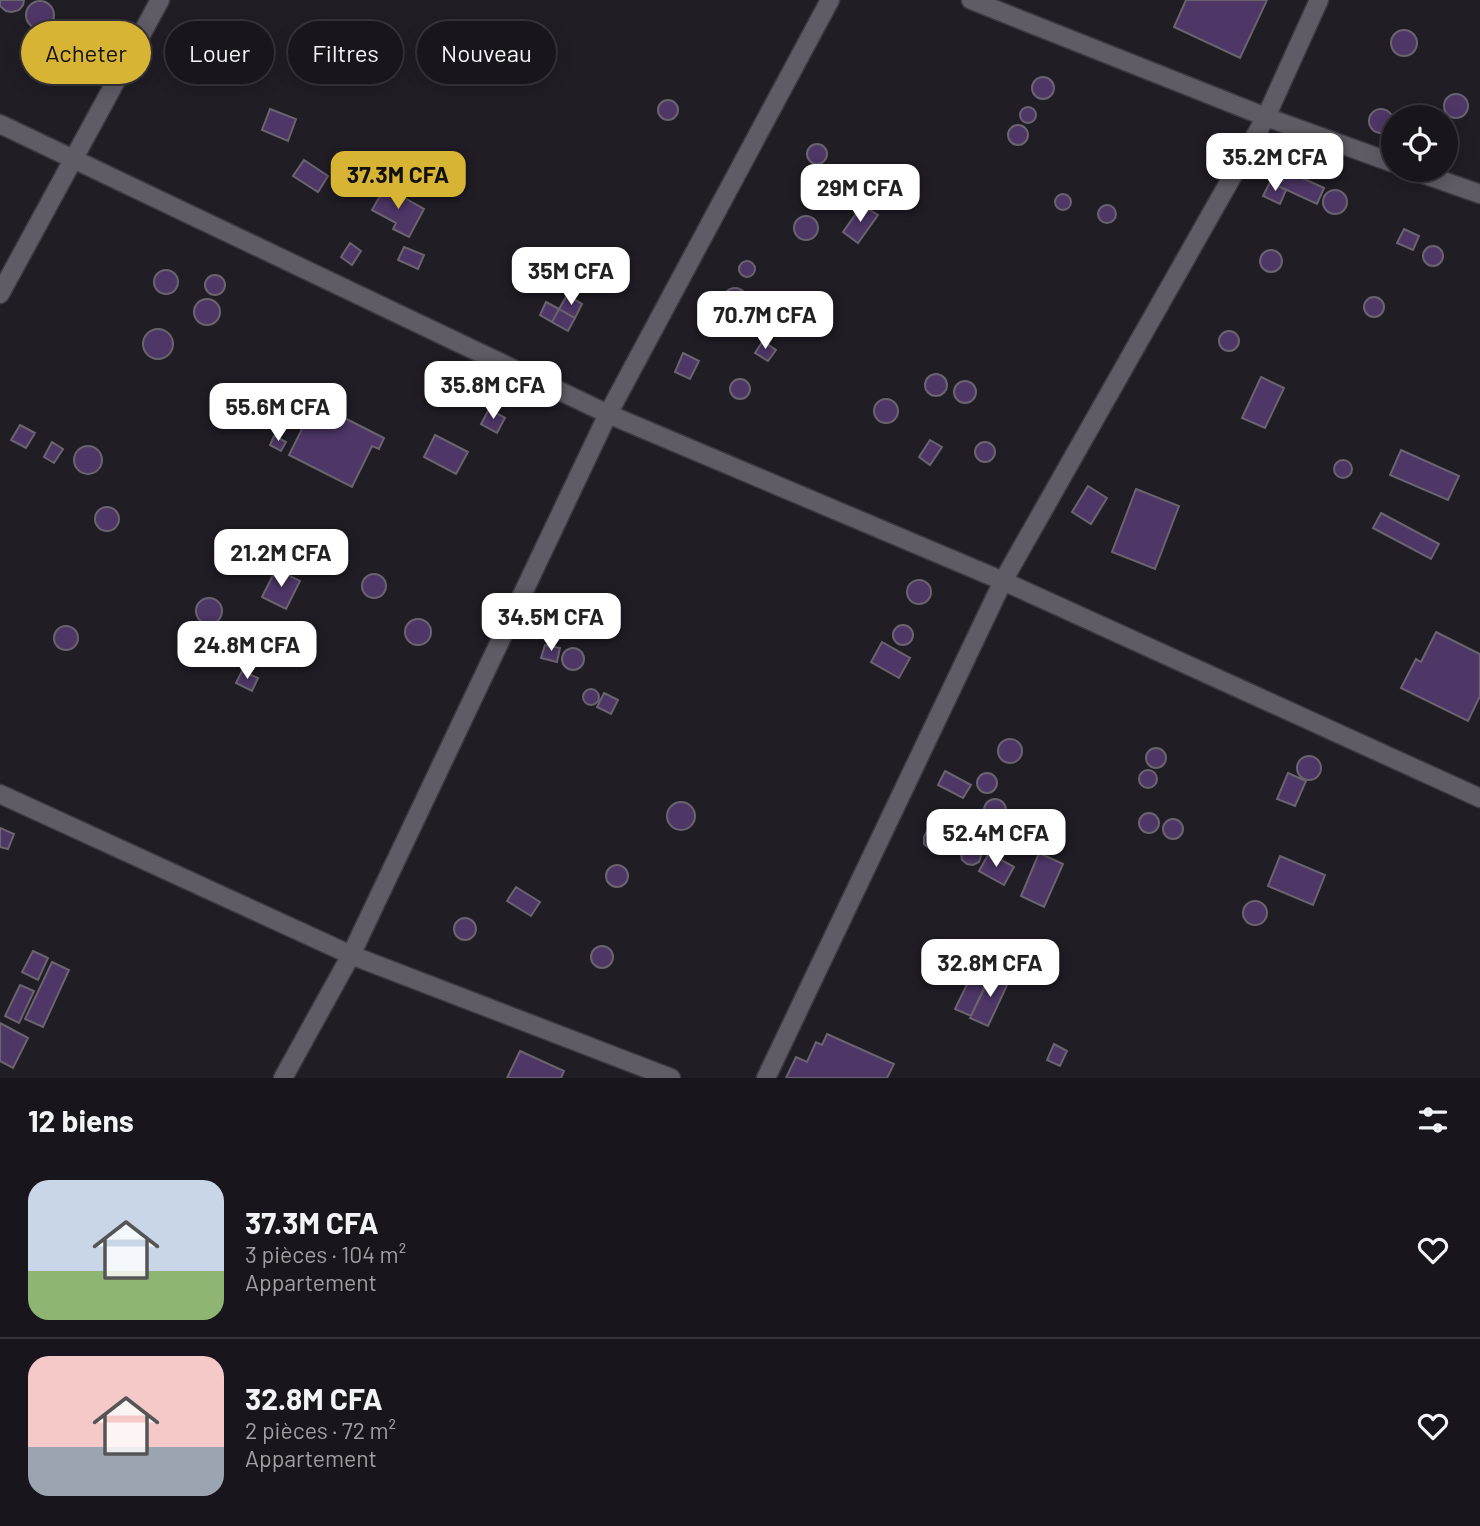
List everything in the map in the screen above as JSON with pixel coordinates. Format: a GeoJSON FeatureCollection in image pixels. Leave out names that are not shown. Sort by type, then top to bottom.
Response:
{"type":"FeatureCollection","features":[{"type":"Feature","properties":{"kind":"street"},"geometry":{"type":"LineString","coordinates":[[0,293],[160,0]]}},
{"type":"Feature","properties":{"kind":"street"},"geometry":{"type":"LineString","coordinates":[[283,1078],[351,955],[608,414],[830,0]]}},
{"type":"Feature","properties":{"kind":"street"},"geometry":{"type":"LineString","coordinates":[[971,0],[1266,117],[1381,159]]}},
{"type":"Feature","properties":{"kind":"street"},"geometry":{"type":"LineString","coordinates":[[766,1078],[1003,581],[1266,117],[1319,0]]}},
{"type":"Feature","properties":{"kind":"street"},"geometry":{"type":"LineString","coordinates":[[0,124],[608,414],[1003,581],[1480,798]]}},
{"type":"Feature","properties":{"kind":"street"},"geometry":{"type":"LineString","coordinates":[[1446,182],[1480,194]]}},
{"type":"Feature","properties":{"kind":"street"},"geometry":{"type":"LineString","coordinates":[[0,794],[351,955],[671,1078]]}},
{"type":"Feature","properties":{"kind":"building"},"geometry":{"type":"Polygon","coordinates":[[[0,0],[24,0],[19,10],[12,12],[0,6],[0,0]]]}},
{"type":"Feature","properties":{"kind":"building"},"geometry":{"type":"Polygon","coordinates":[[[1186,0],[1267,0],[1240,58],[1174,27],[1186,0]]]}},
{"type":"Feature","properties":{"kind":"building"},"geometry":{"type":"Polygon","coordinates":[[[35,2],[45,2],[53,10],[52,21],[27,20],[27,10],[35,2]]]}},
{"type":"Feature","properties":{"kind":"building"},"geometry":{"type":"Polygon","coordinates":[[[1404,30],[1413,34],[1417,43],[1413,52],[1404,56],[1395,52],[1391,43],[1395,34],[1404,30]]]}},
{"type":"Feature","properties":{"kind":"building"},"geometry":{"type":"Polygon","coordinates":[[[1043,77],[1053,84],[1054,88],[1047,98],[1043,99],[1033,92],[1032,88],[1039,78],[1043,77]]]}},
{"type":"Feature","properties":{"kind":"building"},"geometry":{"type":"Polygon","coordinates":[[[1456,94],[1467,101],[1467,111],[1458,118],[1458,105],[1444,105],[1451,95],[1456,94]]]}},
{"type":"Feature","properties":{"kind":"building"},"geometry":{"type":"Polygon","coordinates":[[[664,100],[672,100],[678,110],[672,120],[664,120],[658,114],[658,106],[664,100]]]}},
{"type":"Feature","properties":{"kind":"building"},"geometry":{"type":"Polygon","coordinates":[[[1028,107],[1034,109],[1034,121],[1028,123],[1022,121],[1020,115],[1022,109],[1028,107]]]}},
{"type":"Feature","properties":{"kind":"building"},"geometry":{"type":"Polygon","coordinates":[[[270,109],[296,119],[288,141],[262,130],[270,109]]]}},
{"type":"Feature","properties":{"kind":"building"},"geometry":{"type":"Polygon","coordinates":[[[1381,109],[1381,133],[1370,126],[1370,116],[1381,109]]]}},
{"type":"Feature","properties":{"kind":"building"},"geometry":{"type":"Polygon","coordinates":[[[1018,125],[1025,128],[1028,135],[1025,142],[1018,145],[1011,142],[1008,135],[1011,128],[1018,125]]]}},
{"type":"Feature","properties":{"kind":"building"},"geometry":{"type":"Polygon","coordinates":[[[817,144],[824,147],[827,154],[824,161],[817,164],[810,161],[807,154],[810,147],[817,144]]]}},
{"type":"Feature","properties":{"kind":"building"},"geometry":{"type":"Polygon","coordinates":[[[304,160],[328,176],[318,192],[293,176],[304,160]]]}},
{"type":"Feature","properties":{"kind":"building"},"geometry":{"type":"Polygon","coordinates":[[[1283,169],[1324,188],[1317,204],[1276,185],[1283,169]]]}},
{"type":"Feature","properties":{"kind":"building"},"geometry":{"type":"Polygon","coordinates":[[[1270,182],[1286,190],[1280,204],[1263,196],[1270,182]]]}},
{"type":"Feature","properties":{"kind":"building"},"geometry":{"type":"Polygon","coordinates":[[[385,187],[424,209],[409,237],[393,229],[396,223],[372,210],[385,187]]]}},
{"type":"Feature","properties":{"kind":"building"},"geometry":{"type":"Polygon","coordinates":[[[1335,190],[1344,193],[1347,202],[1344,211],[1335,214],[1326,211],[1323,202],[1326,193],[1335,190]]]}},
{"type":"Feature","properties":{"kind":"building"},"geometry":{"type":"Polygon","coordinates":[[[1063,194],[1069,196],[1069,208],[1063,210],[1057,208],[1055,202],[1057,196],[1063,194]]]}},
{"type":"Feature","properties":{"kind":"building"},"geometry":{"type":"Polygon","coordinates":[[[862,205],[878,215],[858,243],[843,232],[862,205]]]}},
{"type":"Feature","properties":{"kind":"building"},"geometry":{"type":"Polygon","coordinates":[[[1103,205],[1111,205],[1116,214],[1114,221],[1103,223],[1098,218],[1098,210],[1103,205]]]}},
{"type":"Feature","properties":{"kind":"building"},"geometry":{"type":"Polygon","coordinates":[[[806,216],[815,219],[818,228],[815,237],[806,240],[797,237],[794,228],[797,219],[806,216]]]}},
{"type":"Feature","properties":{"kind":"building"},"geometry":{"type":"Polygon","coordinates":[[[1404,229],[1419,236],[1413,250],[1397,243],[1404,229]]]}},
{"type":"Feature","properties":{"kind":"building"},"geometry":{"type":"Polygon","coordinates":[[[350,243],[361,251],[352,265],[341,257],[350,243]]]}},
{"type":"Feature","properties":{"kind":"building"},"geometry":{"type":"Polygon","coordinates":[[[1433,246],[1440,249],[1443,256],[1440,263],[1433,266],[1426,263],[1423,256],[1426,249],[1433,246]]]}},
{"type":"Feature","properties":{"kind":"building"},"geometry":{"type":"Polygon","coordinates":[[[404,247],[424,255],[418,269],[398,260],[404,247]]]}},
{"type":"Feature","properties":{"kind":"building"},"geometry":{"type":"Polygon","coordinates":[[[1271,250],[1279,253],[1282,261],[1279,269],[1271,272],[1263,269],[1260,261],[1263,253],[1271,250]]]}},
{"type":"Feature","properties":{"kind":"building"},"geometry":{"type":"Polygon","coordinates":[[[747,261],[755,269],[747,277],[739,269],[747,261]]]}},
{"type":"Feature","properties":{"kind":"building"},"geometry":{"type":"Polygon","coordinates":[[[166,270],[175,273],[178,282],[175,291],[166,294],[157,291],[154,282],[157,273],[166,270]]]}},
{"type":"Feature","properties":{"kind":"building"},"geometry":{"type":"Polygon","coordinates":[[[211,275],[219,275],[225,285],[219,295],[211,295],[205,289],[205,281],[211,275]]]}},
{"type":"Feature","properties":{"kind":"building"},"geometry":{"type":"Polygon","coordinates":[[[735,288],[746,295],[747,300],[740,311],[735,312],[724,305],[723,300],[730,289],[735,288]]]}},
{"type":"Feature","properties":{"kind":"building"},"geometry":{"type":"Polygon","coordinates":[[[567,295],[582,304],[575,318],[559,309],[567,295]]]}},
{"type":"Feature","properties":{"kind":"building"},"geometry":{"type":"Polygon","coordinates":[[[1374,297],[1381,300],[1384,307],[1381,314],[1374,317],[1367,314],[1364,307],[1367,300],[1374,297]]]}},
{"type":"Feature","properties":{"kind":"building"},"geometry":{"type":"Polygon","coordinates":[[[207,299],[216,303],[220,312],[216,321],[207,325],[198,321],[194,312],[198,303],[207,299]]]}},
{"type":"Feature","properties":{"kind":"building"},"geometry":{"type":"Polygon","coordinates":[[[765,299],[778,306],[772,318],[759,312],[765,299]]]}},
{"type":"Feature","properties":{"kind":"building"},"geometry":{"type":"Polygon","coordinates":[[[546,302],[559,309],[552,322],[540,315],[546,302]]]}},
{"type":"Feature","properties":{"kind":"building"},"geometry":{"type":"Polygon","coordinates":[[[559,309],[575,318],[568,331],[552,322],[559,309]]]}},
{"type":"Feature","properties":{"kind":"building"},"geometry":{"type":"Polygon","coordinates":[[[158,329],[164,330],[172,338],[172,350],[164,358],[158,359],[152,358],[144,350],[143,344],[144,338],[152,330],[158,329]]]}},
{"type":"Feature","properties":{"kind":"building"},"geometry":{"type":"Polygon","coordinates":[[[1229,331],[1236,334],[1239,341],[1236,348],[1229,351],[1222,348],[1219,341],[1222,334],[1229,331]]]}},
{"type":"Feature","properties":{"kind":"building"},"geometry":{"type":"Polygon","coordinates":[[[763,341],[776,350],[768,361],[755,353],[763,341]]]}},
{"type":"Feature","properties":{"kind":"building"},"geometry":{"type":"Polygon","coordinates":[[[683,353],[699,361],[690,379],[675,372],[683,353]]]}},
{"type":"Feature","properties":{"kind":"building"},"geometry":{"type":"Polygon","coordinates":[[[936,374],[944,377],[947,385],[944,393],[936,396],[928,393],[925,385],[928,377],[936,374]]]}},
{"type":"Feature","properties":{"kind":"building"},"geometry":{"type":"Polygon","coordinates":[[[1261,377],[1284,388],[1265,428],[1242,418],[1261,377]]]}},
{"type":"Feature","properties":{"kind":"building"},"geometry":{"type":"Polygon","coordinates":[[[736,379],[744,379],[750,389],[744,399],[736,399],[730,393],[730,385],[736,379]]]}},
{"type":"Feature","properties":{"kind":"building"},"geometry":{"type":"Polygon","coordinates":[[[965,381],[973,384],[976,392],[973,400],[965,403],[957,400],[954,392],[957,384],[965,381]]]}},
{"type":"Feature","properties":{"kind":"building"},"geometry":{"type":"Polygon","coordinates":[[[886,399],[895,402],[898,411],[895,420],[886,423],[877,420],[874,411],[877,402],[886,399]]]}},
{"type":"Feature","properties":{"kind":"building"},"geometry":{"type":"Polygon","coordinates":[[[315,403],[384,438],[379,449],[372,446],[352,487],[289,455],[315,403]]]}},
{"type":"Feature","properties":{"kind":"building"},"geometry":{"type":"Polygon","coordinates":[[[489,409],[505,418],[497,433],[481,424],[489,409]]]}},
{"type":"Feature","properties":{"kind":"building"},"geometry":{"type":"Polygon","coordinates":[[[20,425],[35,433],[26,448],[11,440],[20,425]]]}},
{"type":"Feature","properties":{"kind":"building"},"geometry":{"type":"Polygon","coordinates":[[[435,435],[468,452],[456,474],[424,457],[435,435]]]}},
{"type":"Feature","properties":{"kind":"building"},"geometry":{"type":"Polygon","coordinates":[[[274,436],[286,442],[281,451],[270,445],[274,436]]]}},
{"type":"Feature","properties":{"kind":"building"},"geometry":{"type":"Polygon","coordinates":[[[930,440],[942,447],[930,465],[919,457],[930,440]]]}},
{"type":"Feature","properties":{"kind":"building"},"geometry":{"type":"Polygon","coordinates":[[[52,442],[63,449],[54,463],[44,457],[52,442]]]}},
{"type":"Feature","properties":{"kind":"building"},"geometry":{"type":"Polygon","coordinates":[[[981,442],[989,442],[995,452],[989,462],[981,462],[975,456],[975,448],[981,442]]]}},
{"type":"Feature","properties":{"kind":"building"},"geometry":{"type":"Polygon","coordinates":[[[88,446],[98,450],[102,460],[98,470],[88,474],[78,470],[74,460],[78,450],[88,446]]]}},
{"type":"Feature","properties":{"kind":"building"},"geometry":{"type":"Polygon","coordinates":[[[1401,450],[1459,476],[1448,500],[1390,475],[1401,450]]]}},
{"type":"Feature","properties":{"kind":"building"},"geometry":{"type":"Polygon","coordinates":[[[1339,460],[1347,460],[1352,469],[1350,476],[1339,478],[1334,473],[1334,465],[1339,460]]]}},
{"type":"Feature","properties":{"kind":"building"},"geometry":{"type":"Polygon","coordinates":[[[1088,486],[1107,498],[1091,524],[1072,512],[1088,486]]]}},
{"type":"Feature","properties":{"kind":"building"},"geometry":{"type":"Polygon","coordinates":[[[1136,489],[1179,506],[1155,569],[1112,552],[1136,489]]]}},
{"type":"Feature","properties":{"kind":"building"},"geometry":{"type":"Polygon","coordinates":[[[107,507],[116,510],[119,519],[116,528],[107,531],[98,528],[95,519],[98,510],[107,507]]]}},
{"type":"Feature","properties":{"kind":"building"},"geometry":{"type":"Polygon","coordinates":[[[1381,513],[1439,544],[1431,559],[1373,528],[1381,513]]]}},
{"type":"Feature","properties":{"kind":"building"},"geometry":{"type":"Polygon","coordinates":[[[256,530],[262,531],[270,539],[270,551],[262,559],[256,560],[250,559],[242,551],[241,545],[242,539],[250,531],[256,530]]]}},
{"type":"Feature","properties":{"kind":"building"},"geometry":{"type":"Polygon","coordinates":[[[276,569],[300,581],[286,609],[262,597],[276,569]]]}},
{"type":"Feature","properties":{"kind":"building"},"geometry":{"type":"Polygon","coordinates":[[[374,574],[383,577],[386,586],[383,595],[374,598],[365,595],[362,586],[365,577],[374,574]]]}},
{"type":"Feature","properties":{"kind":"building"},"geometry":{"type":"Polygon","coordinates":[[[919,580],[930,587],[931,592],[924,603],[919,604],[908,597],[907,592],[914,581],[919,580]]]}},
{"type":"Feature","properties":{"kind":"building"},"geometry":{"type":"Polygon","coordinates":[[[209,598],[218,602],[222,611],[218,620],[209,624],[200,620],[196,611],[200,602],[209,598]]]}},
{"type":"Feature","properties":{"kind":"building"},"geometry":{"type":"Polygon","coordinates":[[[418,619],[428,622],[431,632],[428,642],[418,645],[408,642],[405,632],[408,622],[418,619]]]}},
{"type":"Feature","properties":{"kind":"building"},"geometry":{"type":"Polygon","coordinates":[[[899,625],[907,625],[913,635],[907,645],[899,645],[893,639],[893,631],[899,625]]]}},
{"type":"Feature","properties":{"kind":"building"},"geometry":{"type":"Polygon","coordinates":[[[66,626],[74,630],[78,638],[74,646],[66,650],[58,646],[54,638],[58,630],[66,626]]]}},
{"type":"Feature","properties":{"kind":"building"},"geometry":{"type":"Polygon","coordinates":[[[1436,632],[1480,654],[1480,696],[1468,721],[1401,688],[1416,659],[1421,662],[1436,632]]]}},
{"type":"Feature","properties":{"kind":"building"},"geometry":{"type":"Polygon","coordinates":[[[882,642],[910,658],[899,678],[871,662],[882,642]]]}},
{"type":"Feature","properties":{"kind":"building"},"geometry":{"type":"Polygon","coordinates":[[[545,645],[560,648],[557,662],[541,658],[545,645]]]}},
{"type":"Feature","properties":{"kind":"building"},"geometry":{"type":"Polygon","coordinates":[[[573,648],[581,651],[584,659],[581,667],[573,670],[565,667],[562,659],[565,651],[573,648]]]}},
{"type":"Feature","properties":{"kind":"building"},"geometry":{"type":"Polygon","coordinates":[[[242,671],[258,678],[252,691],[236,683],[242,671]]]}},
{"type":"Feature","properties":{"kind":"building"},"geometry":{"type":"Polygon","coordinates":[[[591,689],[599,697],[591,705],[583,697],[591,689]]]}},
{"type":"Feature","properties":{"kind":"building"},"geometry":{"type":"Polygon","coordinates":[[[604,693],[618,700],[611,714],[597,707],[604,693]]]}},
{"type":"Feature","properties":{"kind":"building"},"geometry":{"type":"Polygon","coordinates":[[[1010,739],[1019,742],[1022,751],[1019,760],[1010,763],[1001,760],[998,751],[1001,742],[1010,739]]]}},
{"type":"Feature","properties":{"kind":"building"},"geometry":{"type":"Polygon","coordinates":[[[1152,748],[1160,748],[1166,758],[1160,768],[1152,768],[1146,762],[1146,754],[1152,748]]]}},
{"type":"Feature","properties":{"kind":"building"},"geometry":{"type":"Polygon","coordinates":[[[1309,756],[1317,760],[1321,768],[1317,776],[1309,780],[1301,776],[1297,768],[1301,760],[1309,756]]]}},
{"type":"Feature","properties":{"kind":"building"},"geometry":{"type":"Polygon","coordinates":[[[1144,770],[1152,770],[1157,779],[1155,786],[1144,788],[1139,783],[1139,775],[1144,770]]]}},
{"type":"Feature","properties":{"kind":"building"},"geometry":{"type":"Polygon","coordinates":[[[945,771],[971,785],[963,798],[938,785],[945,771]]]}},
{"type":"Feature","properties":{"kind":"building"},"geometry":{"type":"Polygon","coordinates":[[[983,773],[991,773],[997,783],[991,793],[983,793],[977,787],[977,779],[983,773]]]}},
{"type":"Feature","properties":{"kind":"building"},"geometry":{"type":"Polygon","coordinates":[[[1288,773],[1306,781],[1295,806],[1277,799],[1288,773]]]}},
{"type":"Feature","properties":{"kind":"building"},"geometry":{"type":"Polygon","coordinates":[[[995,799],[1003,802],[1006,810],[1003,818],[995,821],[987,818],[984,810],[987,802],[995,799]]]}},
{"type":"Feature","properties":{"kind":"building"},"geometry":{"type":"Polygon","coordinates":[[[681,802],[691,806],[695,816],[691,826],[681,830],[671,826],[667,816],[671,806],[681,802]]]}},
{"type":"Feature","properties":{"kind":"building"},"geometry":{"type":"Polygon","coordinates":[[[1149,813],[1156,816],[1159,823],[1156,830],[1149,833],[1142,830],[1139,823],[1142,816],[1149,813]]]}},
{"type":"Feature","properties":{"kind":"building"},"geometry":{"type":"Polygon","coordinates":[[[938,819],[949,825],[942,847],[936,850],[924,844],[924,837],[938,819]]]}},
{"type":"Feature","properties":{"kind":"building"},"geometry":{"type":"Polygon","coordinates":[[[1169,819],[1177,819],[1183,829],[1177,839],[1169,839],[1163,833],[1163,825],[1169,819]]]}},
{"type":"Feature","properties":{"kind":"building"},"geometry":{"type":"Polygon","coordinates":[[[0,828],[14,834],[8,849],[0,847],[0,828]]]}},
{"type":"Feature","properties":{"kind":"building"},"geometry":{"type":"Polygon","coordinates":[[[975,833],[986,838],[980,850],[979,862],[973,865],[962,860],[961,854],[975,833]]]}},
{"type":"Feature","properties":{"kind":"building"},"geometry":{"type":"Polygon","coordinates":[[[989,853],[1014,867],[1004,885],[979,871],[989,853]]]}},
{"type":"Feature","properties":{"kind":"building"},"geometry":{"type":"Polygon","coordinates":[[[1039,853],[1063,864],[1044,907],[1021,896],[1039,853]]]}},
{"type":"Feature","properties":{"kind":"building"},"geometry":{"type":"Polygon","coordinates":[[[1280,856],[1325,875],[1313,905],[1268,886],[1280,856]]]}},
{"type":"Feature","properties":{"kind":"building"},"geometry":{"type":"Polygon","coordinates":[[[617,865],[625,868],[628,876],[625,884],[617,887],[609,884],[606,876],[609,868],[617,865]]]}},
{"type":"Feature","properties":{"kind":"building"},"geometry":{"type":"Polygon","coordinates":[[[516,887],[540,902],[531,916],[507,901],[516,887]]]}},
{"type":"Feature","properties":{"kind":"building"},"geometry":{"type":"Polygon","coordinates":[[[1255,901],[1266,908],[1267,913],[1260,924],[1255,925],[1244,918],[1243,913],[1250,902],[1255,901]]]}},
{"type":"Feature","properties":{"kind":"building"},"geometry":{"type":"Polygon","coordinates":[[[465,918],[473,921],[476,929],[473,937],[465,940],[457,937],[454,929],[457,921],[465,918]]]}},
{"type":"Feature","properties":{"kind":"building"},"geometry":{"type":"Polygon","coordinates":[[[602,946],[610,949],[613,957],[610,965],[602,968],[594,965],[591,957],[594,949],[602,946]]]}},
{"type":"Feature","properties":{"kind":"building"},"geometry":{"type":"Polygon","coordinates":[[[33,951],[48,958],[38,980],[22,972],[33,951]]]}},
{"type":"Feature","properties":{"kind":"building"},"geometry":{"type":"Polygon","coordinates":[[[52,962],[69,970],[43,1027],[25,1019],[52,962]]]}},
{"type":"Feature","properties":{"kind":"building"},"geometry":{"type":"Polygon","coordinates":[[[991,973],[1009,981],[988,1026],[970,1018],[991,973]]]}},
{"type":"Feature","properties":{"kind":"building"},"geometry":{"type":"Polygon","coordinates":[[[971,976],[987,983],[971,1016],[955,1009],[971,976]]]}},
{"type":"Feature","properties":{"kind":"building"},"geometry":{"type":"Polygon","coordinates":[[[20,985],[34,991],[19,1023],[5,1016],[20,985]]]}},
{"type":"Feature","properties":{"kind":"building"},"geometry":{"type":"Polygon","coordinates":[[[0,1023],[28,1038],[13,1068],[0,1061],[0,1023]]]}},
{"type":"Feature","properties":{"kind":"building"},"geometry":{"type":"Polygon","coordinates":[[[827,1034],[894,1064],[887,1078],[786,1078],[796,1057],[807,1062],[816,1042],[822,1045],[827,1034]]]}},
{"type":"Feature","properties":{"kind":"building"},"geometry":{"type":"Polygon","coordinates":[[[1054,1044],[1067,1051],[1060,1066],[1047,1060],[1054,1044]]]}},
{"type":"Feature","properties":{"kind":"building"},"geometry":{"type":"Polygon","coordinates":[[[520,1051],[564,1071],[561,1078],[507,1078],[520,1051]]]}}]}
